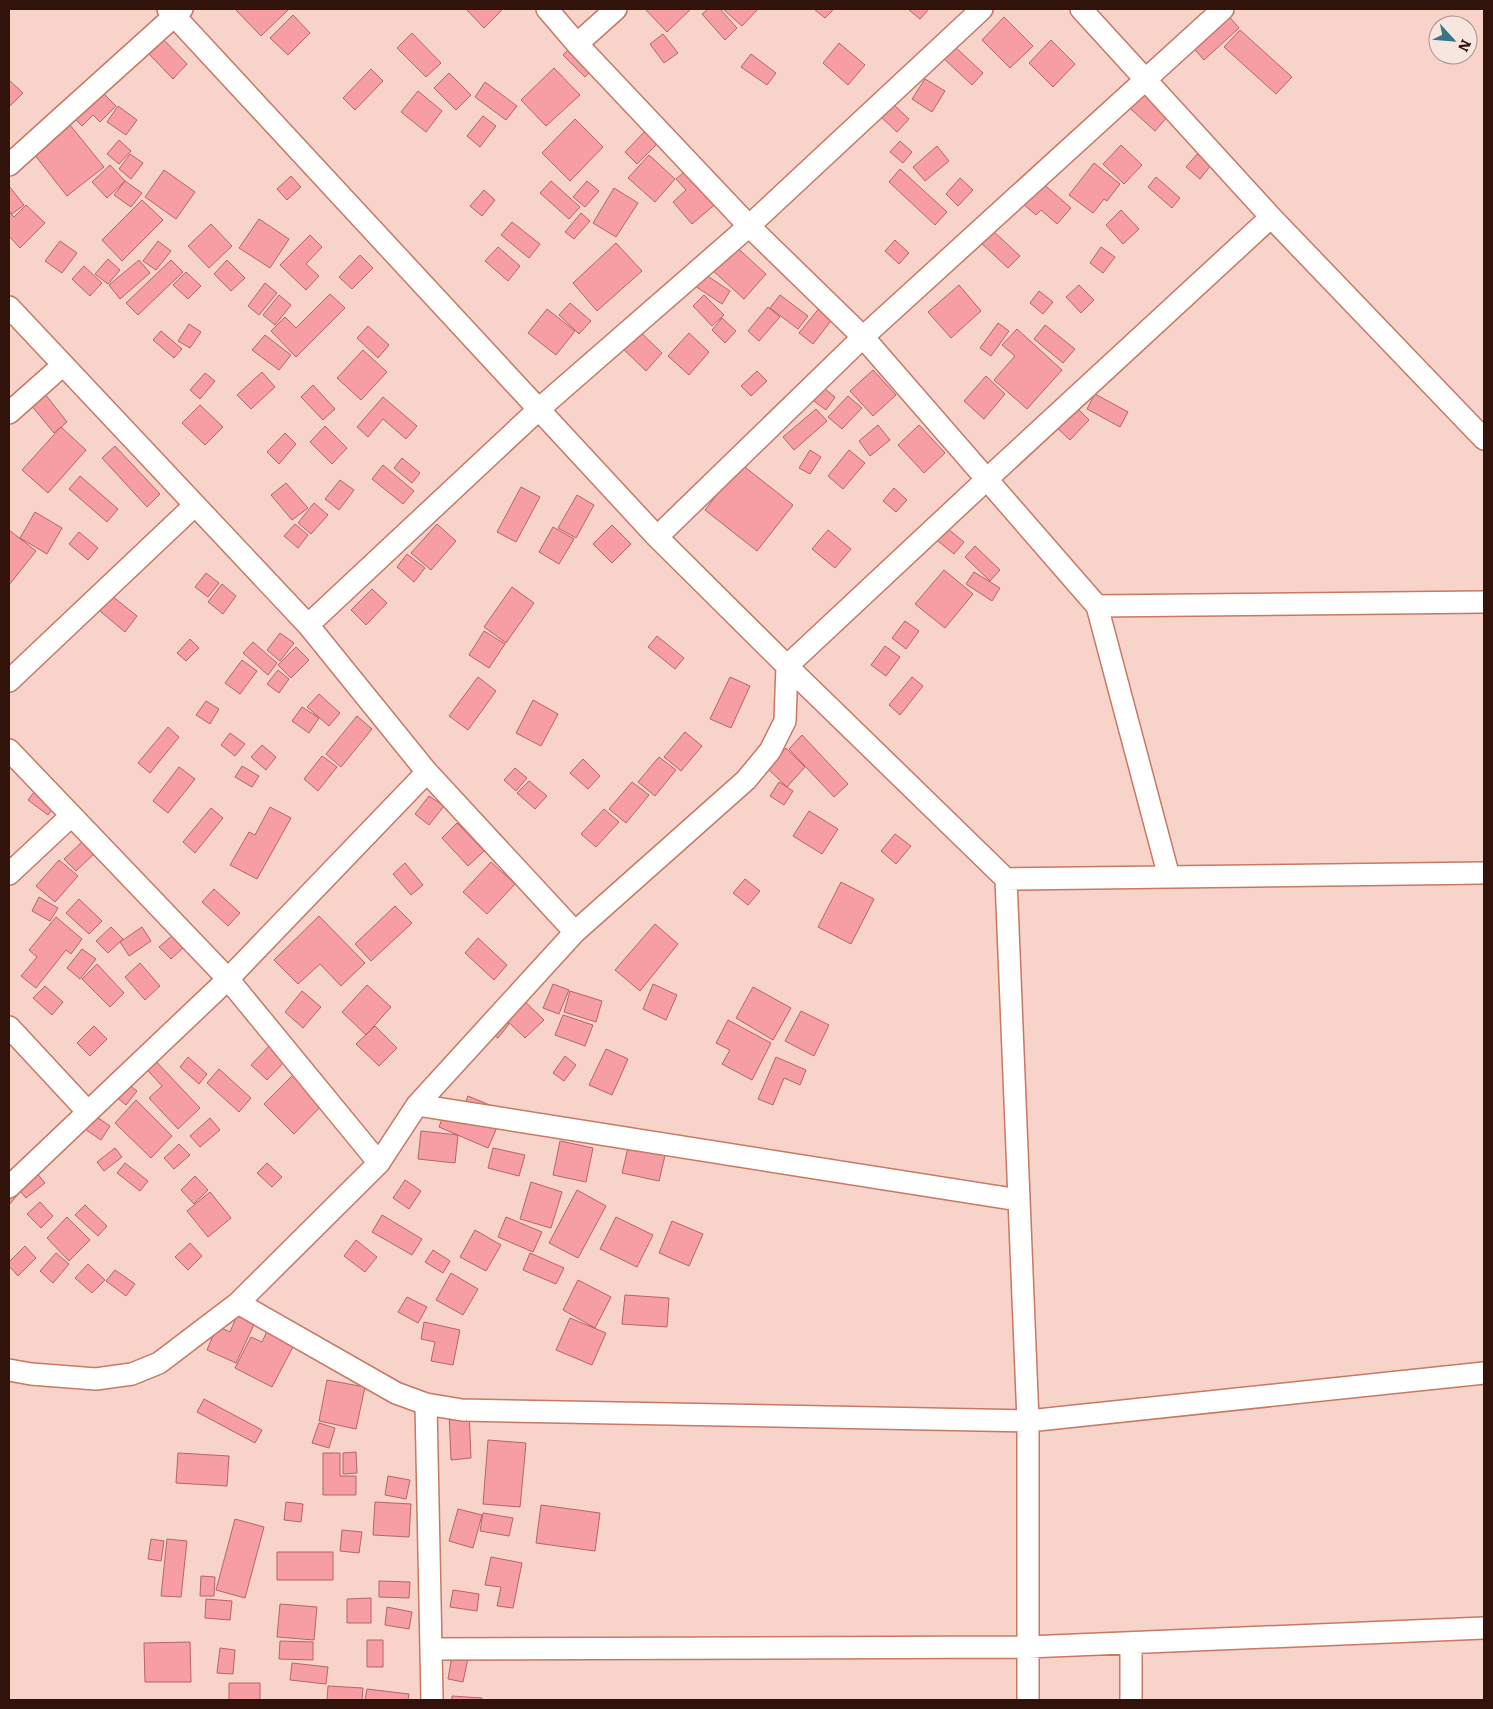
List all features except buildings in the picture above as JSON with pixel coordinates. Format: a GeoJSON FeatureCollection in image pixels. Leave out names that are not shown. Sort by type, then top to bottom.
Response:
{"type":"FeatureCollection","features":[{"type":"Feature","properties":{"kind":"street"},"geometry":{"type":"LineString","coordinates":[[547,9],[577,44],[749,226],[863,337],[1097,606],[1169,877]]}},
{"type":"Feature","properties":{"kind":"street"},"geometry":{"type":"LineString","coordinates":[[577,44],[616,9]]}},
{"type":"Feature","properties":{"kind":"street"},"geometry":{"type":"LineString","coordinates":[[308,625],[539,410],[749,226],[982,9]]}},
{"type":"Feature","properties":{"kind":"street"},"geometry":{"type":"LineString","coordinates":[[1081,9],[1271,217],[1484,439]]}},
{"type":"Feature","properties":{"kind":"street"},"geometry":{"type":"LineString","coordinates":[[657,537],[863,337],[1223,9]]}},
{"type":"Feature","properties":{"kind":"street"},"geometry":{"type":"LineString","coordinates":[[9,165],[175,11],[657,537],[1006,879],[1028,1421],[1028,1700]]}},
{"type":"Feature","properties":{"kind":"street"},"geometry":{"type":"LineString","coordinates":[[9,1370],[31,1374],[96,1379],[132,1374],[160,1363],[238,1303],[379,1163],[417,1105],[575,932],[746,780],[770,751],[785,721],[787,666],[1271,217]]}},
{"type":"Feature","properties":{"kind":"street"},"geometry":{"type":"LineString","coordinates":[[9,307],[308,625],[427,772],[575,932]]}},
{"type":"Feature","properties":{"kind":"street"},"geometry":{"type":"LineString","coordinates":[[9,413],[63,364]]}},
{"type":"Feature","properties":{"kind":"street"},"geometry":{"type":"LineString","coordinates":[[9,681],[195,505]]}},
{"type":"Feature","properties":{"kind":"street"},"geometry":{"type":"LineString","coordinates":[[1097,606],[1484,602]]}},
{"type":"Feature","properties":{"kind":"street"},"geometry":{"type":"LineString","coordinates":[[9,750],[228,979],[379,1163]]}},
{"type":"Feature","properties":{"kind":"street"},"geometry":{"type":"LineString","coordinates":[[9,1187],[228,979],[427,772]]}},
{"type":"Feature","properties":{"kind":"street"},"geometry":{"type":"LineString","coordinates":[[9,874],[71,816]]}},
{"type":"Feature","properties":{"kind":"street"},"geometry":{"type":"LineString","coordinates":[[1006,879],[1484,873]]}},
{"type":"Feature","properties":{"kind":"street"},"geometry":{"type":"LineString","coordinates":[[9,1027],[88,1112]]}},
{"type":"Feature","properties":{"kind":"street"},"geometry":{"type":"LineString","coordinates":[[417,1105],[1018,1200]]}},
{"type":"Feature","properties":{"kind":"street"},"geometry":{"type":"LineString","coordinates":[[238,1303],[396,1392],[426,1404],[462,1410],[1028,1421],[1484,1373]]}},
{"type":"Feature","properties":{"kind":"street"},"geometry":{"type":"LineString","coordinates":[[426,1404],[432,1700]]}},
{"type":"Feature","properties":{"kind":"street"},"geometry":{"type":"LineString","coordinates":[[431,1649],[1028,1647],[1484,1628]]}},
{"type":"Feature","properties":{"kind":"street"},"geometry":{"type":"LineString","coordinates":[[1131,1643],[1131,1700]]}}]}
